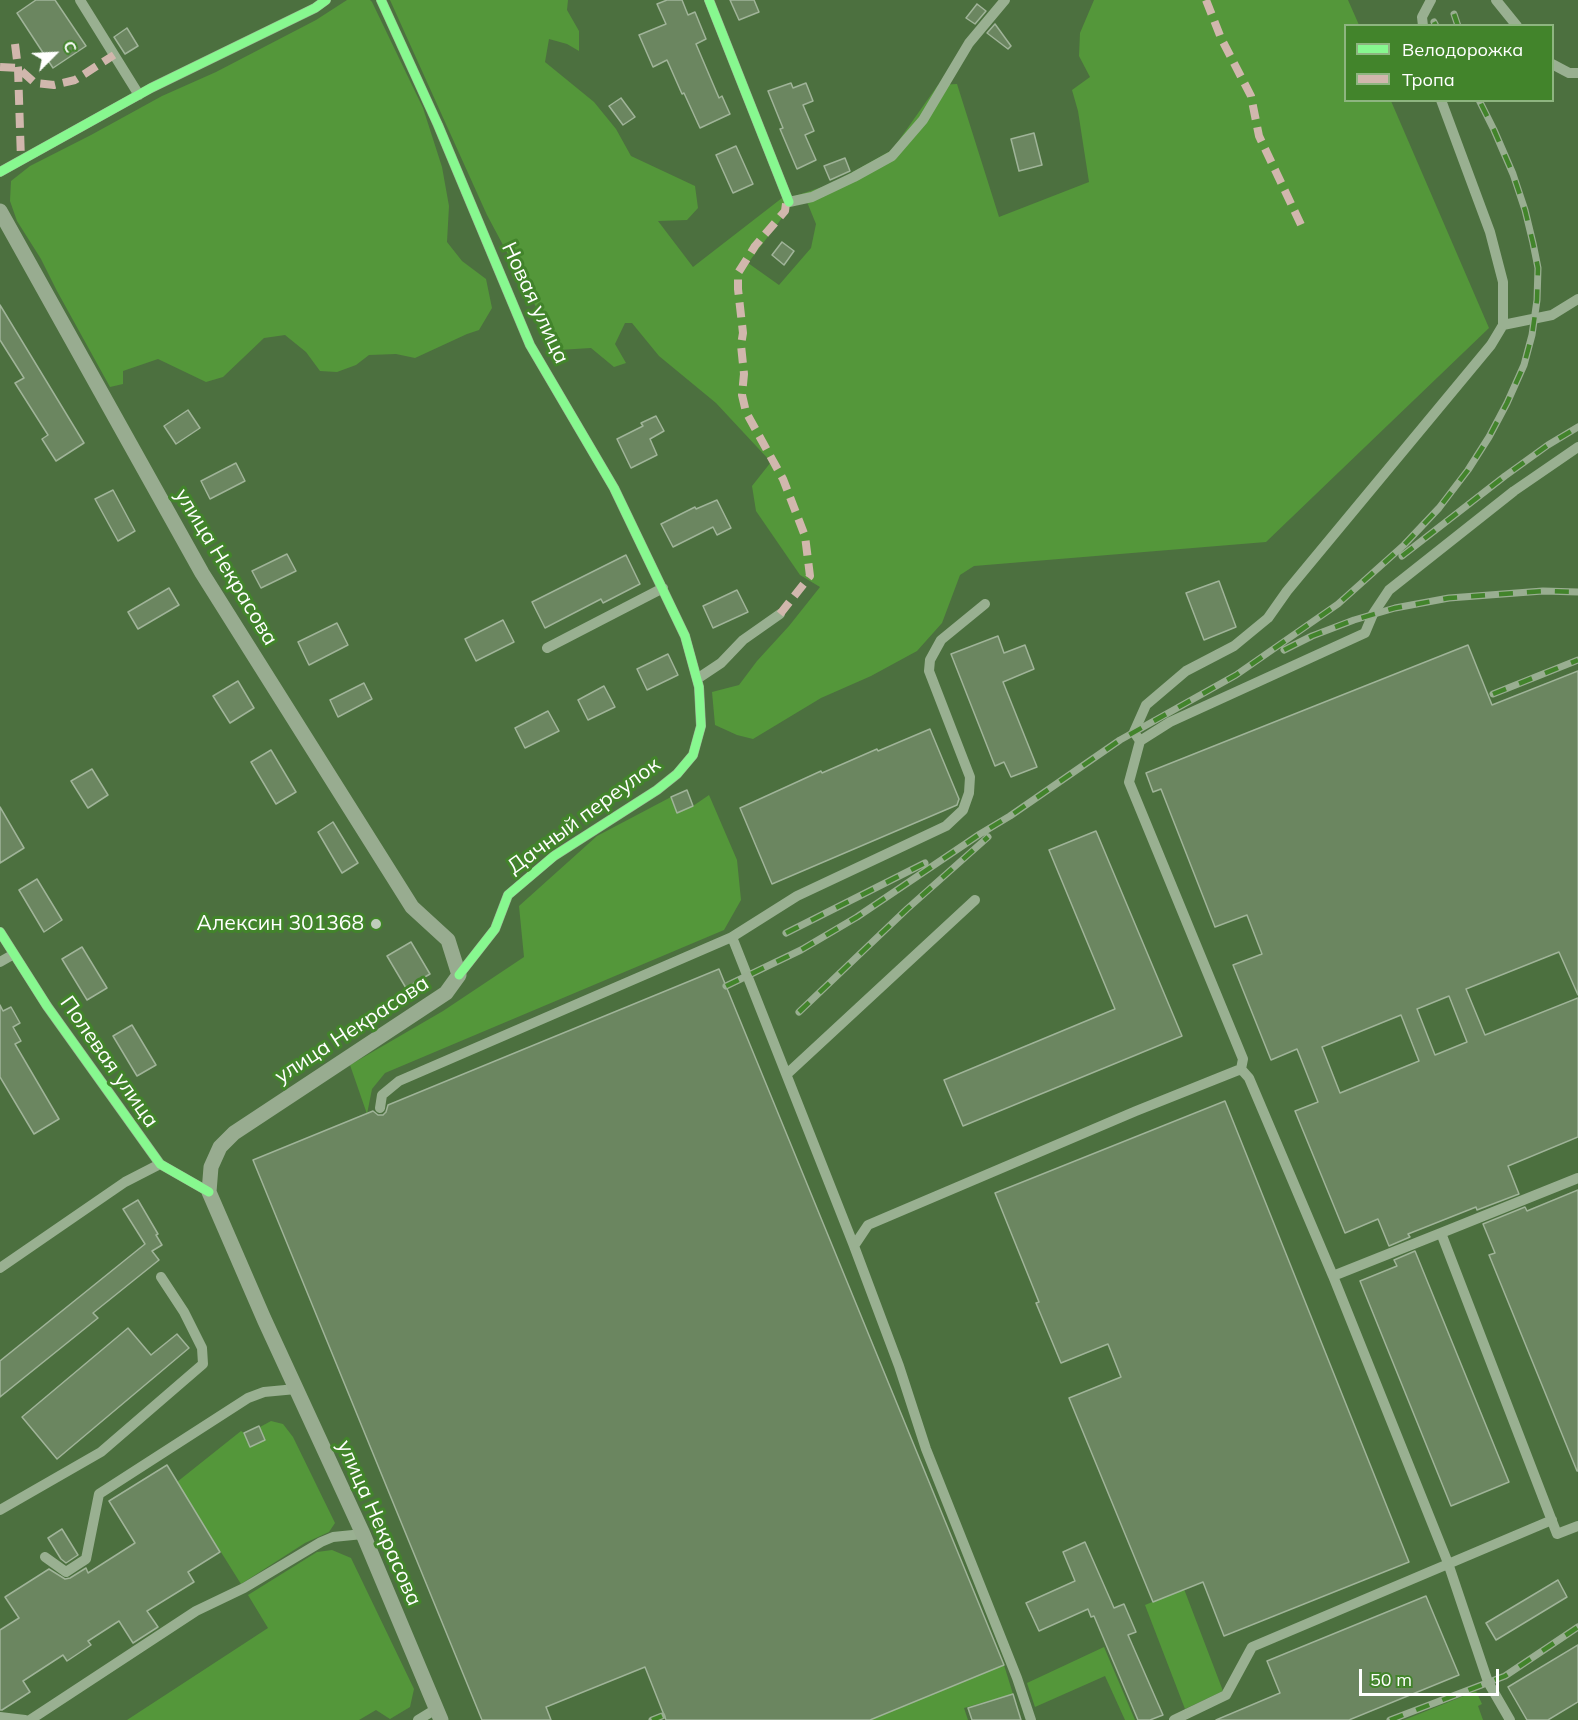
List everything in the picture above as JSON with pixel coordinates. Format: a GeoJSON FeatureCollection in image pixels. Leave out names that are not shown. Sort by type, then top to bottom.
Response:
{"type":"FeatureCollection","features":[{"type":"Feature","properties":{"kind":"main road","name":"улица Некрасова"},"geometry":{"type":"LineString","coordinates":[[0,211],[202,573],[412,907],[448,940],[459,975],[446,993],[234,1133],[220,1147],[211,1167],[209,1192],[363,1534],[439,1714]]}},
{"type":"Feature","properties":{"kind":"street"},"geometry":{"type":"LineString","coordinates":[[80,0],[139,95]]}},
{"type":"Feature","properties":{"kind":"street"},"geometry":{"type":"LineString","coordinates":[[0,172],[139,95],[315,8],[326,0]]}},
{"type":"Feature","properties":{"kind":"street","name":"Новая улица"},"geometry":{"type":"LineString","coordinates":[[381,0],[438,126],[530,345],[614,489],[685,636],[697,679]]}},
{"type":"Feature","properties":{"kind":"street"},"geometry":{"type":"LineString","coordinates":[[709,0],[789,202],[812,197],[892,156],[923,120],[969,43],[1005,0]]}},
{"type":"Feature","properties":{"kind":"street"},"geometry":{"type":"LineString","coordinates":[[1423,24],[1422,17],[1431,0]]}},
{"type":"Feature","properties":{"kind":"street"},"geometry":{"type":"LineString","coordinates":[[1496,0],[1515,24]]}},
{"type":"Feature","properties":{"kind":"street"},"geometry":{"type":"LineString","coordinates":[[1554,65],[1569,73],[1578,73]]}},
{"type":"Feature","properties":{"kind":"street"},"geometry":{"type":"LineString","coordinates":[[1140,741],[1134,732],[1146,705],[1186,671],[1234,646],[1268,618],[1287,591],[1491,345],[1503,325],[1503,282],[1490,231],[1442,102]]}},
{"type":"Feature","properties":{"kind":"street"},"geometry":{"type":"LineString","coordinates":[[1503,325],[1552,315],[1578,300]]}},
{"type":"Feature","properties":{"kind":"street"},"geometry":{"type":"LineString","coordinates":[[1240,1069],[1243,1059],[1129,782],[1140,741],[1170,722],[1365,633],[1373,614],[1389,590],[1514,491],[1578,447]]}},
{"type":"Feature","properties":{"kind":"street"},"geometry":{"type":"LineString","coordinates":[[547,648],[663,588]]}},
{"type":"Feature","properties":{"kind":"street"},"geometry":{"type":"LineString","coordinates":[[380,1108],[382,1095],[399,1081],[732,937],[796,896],[946,826],[963,810],[969,793],[970,777],[929,671],[930,660],[941,640],[986,604]]}},
{"type":"Feature","properties":{"kind":"street"},"geometry":{"type":"LineString","coordinates":[[697,679],[721,663],[743,640],[780,614]]}},
{"type":"Feature","properties":{"kind":"street","name":"Дачный переулок"},"geometry":{"type":"LineString","coordinates":[[459,975],[495,929],[508,895],[554,856],[657,790],[677,774],[693,755],[701,726],[697,679]]}},
{"type":"Feature","properties":{"kind":"street"},"geometry":{"type":"LineString","coordinates":[[787,1074],[975,900]]}},
{"type":"Feature","properties":{"kind":"street","name":"Полевая улица"},"geometry":{"type":"LineString","coordinates":[[0,933],[47,1006],[160,1164],[209,1192]]}},
{"type":"Feature","properties":{"kind":"street"},"geometry":{"type":"LineString","coordinates":[[732,937],[854,1245],[903,1378],[926,1449],[1017,1678],[1031,1720]]}},
{"type":"Feature","properties":{"kind":"street"},"geometry":{"type":"LineString","coordinates":[[0,962],[14,954]]}},
{"type":"Feature","properties":{"kind":"street"},"geometry":{"type":"LineString","coordinates":[[854,1245],[868,1225],[1240,1069]]}},
{"type":"Feature","properties":{"kind":"street"},"geometry":{"type":"LineString","coordinates":[[1240,1069],[1249,1078],[1333,1276],[1448,1563],[1488,1682],[1510,1720]]}},
{"type":"Feature","properties":{"kind":"street"},"geometry":{"type":"LineString","coordinates":[[0,1268],[125,1182],[160,1164]]}},
{"type":"Feature","properties":{"kind":"street"},"geometry":{"type":"LineString","coordinates":[[1333,1276],[1578,1178]]}},
{"type":"Feature","properties":{"kind":"street"},"geometry":{"type":"LineString","coordinates":[[1441,1233],[1557,1534],[1578,1526]]}},
{"type":"Feature","properties":{"kind":"street"},"geometry":{"type":"LineString","coordinates":[[0,1510],[101,1452],[203,1364],[202,1348],[184,1312],[161,1277]]}},
{"type":"Feature","properties":{"kind":"street"},"geometry":{"type":"LineString","coordinates":[[45,1557],[66,1572],[86,1559],[99,1494],[248,1398],[264,1392],[296,1389]]}},
{"type":"Feature","properties":{"kind":"street"},"geometry":{"type":"LineString","coordinates":[[1174,1720],[1226,1695],[1252,1647],[1552,1520]]}},
{"type":"Feature","properties":{"kind":"street"},"geometry":{"type":"LineString","coordinates":[[30,1720],[196,1611],[244,1588],[321,1542],[333,1537],[363,1534]]}},
{"type":"Feature","properties":{"kind":"street"},"geometry":{"type":"LineString","coordinates":[[418,1720],[439,1714]]}},
{"type":"Feature","properties":{"kind":"street"},"geometry":{"type":"LineString","coordinates":[[0,1717],[25,1720]]}},
{"type":"Feature","properties":{"kind":"green space"},"geometry":{"type":"Polygon","coordinates":[[[347,0],[370,0],[372,2],[423,108],[442,167],[449,206],[447,242],[462,261],[486,279],[492,308],[479,330],[415,358],[396,354],[369,355],[356,365],[337,372],[320,371],[306,352],[285,335],[264,338],[223,377],[206,382],[158,359],[123,371],[123,384],[110,387],[41,259],[17,221],[10,201],[11,181],[30,166],[162,96],[216,72],[316,20],[347,0]]]}},
{"type":"Feature","properties":{"kind":"green space"},"geometry":{"type":"Polygon","coordinates":[[[390,0],[568,0],[567,10],[579,31],[579,51],[567,44],[549,39],[545,62],[594,102],[616,129],[631,156],[695,186],[698,208],[687,220],[658,221],[693,267],[782,198],[788,210],[748,263],[779,285],[811,248],[816,224],[807,202],[792,197],[831,184],[892,150],[938,85],[957,84],[999,217],[1089,182],[1078,111],[1072,90],[1090,77],[1079,56],[1080,33],[1094,0],[1348,0],[1359,24],[1344,24],[1344,102],[1391,102],[1489,328],[1266,542],[974,566],[960,575],[942,623],[917,651],[871,676],[821,698],[753,739],[715,725],[712,692],[739,685],[820,587],[800,575],[756,511],[752,486],[771,462],[716,403],[659,356],[632,323],[625,323],[615,344],[626,363],[614,367],[591,348],[559,350],[487,215],[390,0]]]}},
{"type":"Feature","properties":{"kind":"green space"},"geometry":{"type":"Polygon","coordinates":[[[709,795],[737,860],[741,900],[724,930],[385,1073],[372,1089],[367,1114],[350,1065],[443,1011],[524,957],[519,906],[597,836],[671,797],[677,813],[709,795]]]}},
{"type":"Feature","properties":{"kind":"green space"},"geometry":{"type":"Polygon","coordinates":[[[271,1421],[283,1424],[293,1437],[335,1523],[329,1532],[305,1543],[241,1584],[177,1482],[241,1431],[250,1447],[265,1440],[260,1427],[271,1421]]]}},
{"type":"Feature","properties":{"kind":"green space"},"geometry":{"type":"Polygon","coordinates":[[[332,1550],[351,1558],[414,1689],[410,1707],[390,1719],[376,1710],[359,1720],[127,1720],[268,1628],[248,1595],[317,1552],[332,1550]]]}},
{"type":"Feature","properties":{"kind":"green space"},"geometry":{"type":"Polygon","coordinates":[[[1184,1589],[1223,1691],[1185,1709],[1145,1605],[1184,1589]]]}},
{"type":"Feature","properties":{"kind":"green space"},"geometry":{"type":"Polygon","coordinates":[[[1104,1647],[1135,1720],[1125,1720],[1105,1676],[1035,1707],[1027,1683],[1104,1647]]]}},
{"type":"Feature","properties":{"kind":"green space"},"geometry":{"type":"Polygon","coordinates":[[[1004,1665],[1013,1694],[964,1708],[968,1720],[870,1720],[1004,1665]]]}},
{"type":"Feature","properties":{"kind":"green space"},"geometry":{"type":"Polygon","coordinates":[[[1476,1691],[1482,1704],[1478,1706],[1483,1720],[1404,1720],[1476,1691]]]}},
{"type":"Feature","properties":{"kind":"building"},"geometry":{"type":"Polygon","coordinates":[[[36,0],[55,0],[86,46],[53,68],[17,13],[36,0]]]}},
{"type":"Feature","properties":{"kind":"building"},"geometry":{"type":"Polygon","coordinates":[[[667,0],[682,0],[688,15],[695,12],[706,39],[696,44],[719,98],[722,96],[730,114],[700,128],[667,60],[653,67],[639,35],[666,24],[657,4],[667,0]]]}},
{"type":"Feature","properties":{"kind":"building"},"geometry":{"type":"Polygon","coordinates":[[[730,0],[754,0],[759,12],[739,20],[730,0]]]}},
{"type":"Feature","properties":{"kind":"building"},"geometry":{"type":"Polygon","coordinates":[[[977,4],[986,11],[975,24],[966,18],[977,4]]]}},
{"type":"Feature","properties":{"kind":"building"},"geometry":{"type":"Polygon","coordinates":[[[995,24],[1011,46],[1008,49],[987,33],[995,24]]]}},
{"type":"Feature","properties":{"kind":"building"},"geometry":{"type":"Polygon","coordinates":[[[127,28],[138,46],[125,54],[114,37],[127,28]]]}},
{"type":"Feature","properties":{"kind":"building"},"geometry":{"type":"Polygon","coordinates":[[[791,83],[793,88],[806,83],[813,101],[803,105],[814,131],[805,135],[816,160],[797,169],[780,129],[783,128],[768,91],[791,83]]]}},
{"type":"Feature","properties":{"kind":"building"},"geometry":{"type":"Polygon","coordinates":[[[621,98],[635,117],[623,125],[609,106],[621,98]]]}},
{"type":"Feature","properties":{"kind":"building"},"geometry":{"type":"Polygon","coordinates":[[[1034,133],[1042,165],[1019,171],[1011,139],[1034,133]]]}},
{"type":"Feature","properties":{"kind":"building"},"geometry":{"type":"Polygon","coordinates":[[[736,146],[753,184],[733,193],[716,155],[736,146]]]}},
{"type":"Feature","properties":{"kind":"building"},"geometry":{"type":"Polygon","coordinates":[[[845,158],[850,171],[830,180],[824,166],[845,158]]]}},
{"type":"Feature","properties":{"kind":"building"},"geometry":{"type":"Polygon","coordinates":[[[782,242],[794,251],[784,265],[772,255],[782,242]]]}},
{"type":"Feature","properties":{"kind":"building"},"geometry":{"type":"Polygon","coordinates":[[[0,305],[84,443],[56,461],[42,439],[48,435],[15,383],[24,378],[0,340],[0,305]]]}},
{"type":"Feature","properties":{"kind":"building"},"geometry":{"type":"Polygon","coordinates":[[[188,410],[200,428],[176,444],[164,426],[188,410]]]}},
{"type":"Feature","properties":{"kind":"building"},"geometry":{"type":"Polygon","coordinates":[[[656,416],[664,431],[650,439],[657,455],[631,468],[617,439],[643,426],[641,423],[656,416]]]}},
{"type":"Feature","properties":{"kind":"building"},"geometry":{"type":"Polygon","coordinates":[[[236,463],[245,481],[210,499],[201,481],[236,463]]]}},
{"type":"Feature","properties":{"kind":"building"},"geometry":{"type":"Polygon","coordinates":[[[113,490],[135,531],[118,541],[95,499],[113,490]]]}},
{"type":"Feature","properties":{"kind":"building"},"geometry":{"type":"Polygon","coordinates":[[[717,500],[731,528],[717,535],[713,527],[673,547],[661,524],[695,507],[696,509],[717,500]]]}},
{"type":"Feature","properties":{"kind":"building"},"geometry":{"type":"Polygon","coordinates":[[[287,554],[296,571],[261,588],[252,571],[287,554]]]}},
{"type":"Feature","properties":{"kind":"building"},"geometry":{"type":"Polygon","coordinates":[[[626,555],[640,584],[603,603],[601,599],[545,628],[532,602],[626,555]]]}},
{"type":"Feature","properties":{"kind":"building"},"geometry":{"type":"Polygon","coordinates":[[[1219,581],[1236,627],[1204,640],[1186,593],[1219,581]]]}},
{"type":"Feature","properties":{"kind":"building"},"geometry":{"type":"Polygon","coordinates":[[[169,588],[179,605],[138,629],[128,612],[169,588]]]}},
{"type":"Feature","properties":{"kind":"building"},"geometry":{"type":"Polygon","coordinates":[[[737,590],[748,612],[713,628],[703,606],[737,590]]]}},
{"type":"Feature","properties":{"kind":"building"},"geometry":{"type":"Polygon","coordinates":[[[503,620],[514,642],[476,661],[465,639],[503,620]]]}},
{"type":"Feature","properties":{"kind":"building"},"geometry":{"type":"Polygon","coordinates":[[[337,623],[348,645],[309,665],[298,642],[337,623]]]}},
{"type":"Feature","properties":{"kind":"building"},"geometry":{"type":"Polygon","coordinates":[[[998,636],[1004,653],[1025,645],[1034,669],[1003,682],[1037,767],[1011,777],[1004,762],[995,766],[951,654],[998,636]]]}},
{"type":"Feature","properties":{"kind":"building"},"geometry":{"type":"Polygon","coordinates":[[[1468,645],[1492,705],[1578,671],[1578,995],[1559,952],[1466,989],[1485,1035],[1578,998],[1578,1137],[1508,1166],[1519,1194],[1477,1210],[1476,1207],[1408,1234],[1410,1237],[1389,1246],[1378,1219],[1345,1233],[1295,1111],[1318,1102],[1297,1049],[1271,1060],[1233,965],[1262,954],[1247,915],[1215,927],[1161,789],[1153,792],[1146,773],[1468,645]],[[1449,996],[1417,1009],[1435,1055],[1467,1042],[1449,996]],[[1401,1015],[1322,1047],[1340,1093],[1419,1061],[1401,1015]]]}},
{"type":"Feature","properties":{"kind":"building"},"geometry":{"type":"Polygon","coordinates":[[[668,654],[678,675],[647,690],[637,669],[668,654]]]}},
{"type":"Feature","properties":{"kind":"building"},"geometry":{"type":"Polygon","coordinates":[[[238,681],[254,708],[230,723],[213,696],[238,681]]]}},
{"type":"Feature","properties":{"kind":"building"},"geometry":{"type":"Polygon","coordinates":[[[364,683],[372,699],[338,717],[330,700],[364,683]]]}},
{"type":"Feature","properties":{"kind":"building"},"geometry":{"type":"Polygon","coordinates":[[[604,686],[615,707],[588,720],[578,700],[604,686]]]}},
{"type":"Feature","properties":{"kind":"building"},"geometry":{"type":"Polygon","coordinates":[[[548,711],[559,731],[525,748],[515,728],[548,711]]]}},
{"type":"Feature","properties":{"kind":"building"},"geometry":{"type":"Polygon","coordinates":[[[930,729],[959,799],[957,805],[772,884],[740,808],[821,771],[822,773],[930,729]]]}},
{"type":"Feature","properties":{"kind":"building"},"geometry":{"type":"Polygon","coordinates":[[[271,750],[296,792],[276,804],[251,762],[271,750]]]}},
{"type":"Feature","properties":{"kind":"building"},"geometry":{"type":"Polygon","coordinates":[[[92,769],[108,795],[88,808],[71,781],[92,769]]]}},
{"type":"Feature","properties":{"kind":"building"},"geometry":{"type":"Polygon","coordinates":[[[687,790],[693,806],[677,813],[671,797],[687,790]]]}},
{"type":"Feature","properties":{"kind":"building"},"geometry":{"type":"Polygon","coordinates":[[[0,807],[24,848],[0,863],[0,807]]]}},
{"type":"Feature","properties":{"kind":"building"},"geometry":{"type":"Polygon","coordinates":[[[333,822],[358,863],[342,873],[318,832],[333,822]]]}},
{"type":"Feature","properties":{"kind":"building"},"geometry":{"type":"Polygon","coordinates":[[[1096,831],[1182,1036],[963,1126],[944,1080],[1115,1009],[1049,850],[1096,831]]]}},
{"type":"Feature","properties":{"kind":"building"},"geometry":{"type":"Polygon","coordinates":[[[37,879],[62,920],[44,932],[19,890],[37,879]]]}},
{"type":"Feature","properties":{"kind":"building"},"geometry":{"type":"Polygon","coordinates":[[[411,942],[430,974],[406,988],[387,956],[411,942]]]}},
{"type":"Feature","properties":{"kind":"building"},"geometry":{"type":"Polygon","coordinates":[[[82,947],[107,988],[87,1000],[62,959],[82,947]]]}},
{"type":"Feature","properties":{"kind":"building"},"geometry":{"type":"Polygon","coordinates":[[[719,969],[1004,1665],[870,1720],[666,1720],[645,1667],[546,1707],[551,1720],[482,1720],[253,1160],[373,1111],[378,1115],[383,1115],[388,1105],[719,969]]]}},
{"type":"Feature","properties":{"kind":"building"},"geometry":{"type":"Polygon","coordinates":[[[0,1005],[3,1011],[11,1007],[20,1023],[13,1027],[21,1041],[15,1044],[59,1119],[34,1134],[0,1077],[0,1005]]]}},
{"type":"Feature","properties":{"kind":"building"},"geometry":{"type":"Polygon","coordinates":[[[132,1025],[156,1065],[137,1076],[113,1036],[132,1025]]]}},
{"type":"Feature","properties":{"kind":"building"},"geometry":{"type":"Polygon","coordinates":[[[1225,1101],[1409,1562],[1224,1636],[1203,1582],[1153,1602],[1069,1398],[1121,1377],[1108,1344],[1061,1363],[995,1193],[1225,1101]]]}},
{"type":"Feature","properties":{"kind":"building"},"geometry":{"type":"Polygon","coordinates":[[[1578,1190],[1577,1471],[1489,1255],[1495,1253],[1483,1224],[1525,1207],[1527,1211],[1578,1190]]]}},
{"type":"Feature","properties":{"kind":"building"},"geometry":{"type":"Polygon","coordinates":[[[138,1200],[162,1245],[152,1251],[159,1260],[93,1313],[98,1318],[0,1397],[0,1361],[145,1244],[123,1209],[138,1200]]]}},
{"type":"Feature","properties":{"kind":"building"},"geometry":{"type":"Polygon","coordinates":[[[1415,1251],[1509,1482],[1451,1506],[1360,1281],[1397,1266],[1394,1260],[1415,1251]]]}},
{"type":"Feature","properties":{"kind":"building"},"geometry":{"type":"Polygon","coordinates":[[[128,1328],[151,1355],[177,1334],[189,1348],[57,1459],[22,1417],[128,1328]]]}},
{"type":"Feature","properties":{"kind":"building"},"geometry":{"type":"Polygon","coordinates":[[[259,1426],[265,1440],[250,1447],[244,1433],[259,1426]]]}},
{"type":"Feature","properties":{"kind":"building"},"geometry":{"type":"Polygon","coordinates":[[[167,1465],[220,1552],[188,1572],[194,1582],[147,1611],[158,1627],[133,1643],[119,1621],[88,1641],[91,1645],[67,1661],[63,1655],[23,1681],[30,1692],[0,1710],[0,1630],[19,1618],[5,1597],[49,1569],[65,1579],[86,1568],[88,1573],[135,1543],[109,1501],[167,1465]]]}},
{"type":"Feature","properties":{"kind":"building"},"geometry":{"type":"Polygon","coordinates":[[[62,1529],[78,1555],[66,1563],[48,1538],[62,1529]]]}},
{"type":"Feature","properties":{"kind":"building"},"geometry":{"type":"Polygon","coordinates":[[[1085,1542],[1114,1608],[1124,1604],[1136,1632],[1128,1635],[1163,1715],[1150,1720],[1138,1720],[1094,1616],[1091,1617],[1088,1609],[1039,1631],[1026,1603],[1075,1581],[1063,1552],[1085,1542]]]}},
{"type":"Feature","properties":{"kind":"building"},"geometry":{"type":"Polygon","coordinates":[[[1558,1580],[1567,1597],[1496,1640],[1486,1623],[1558,1580]]]}},
{"type":"Feature","properties":{"kind":"building"},"geometry":{"type":"Polygon","coordinates":[[[1426,1596],[1459,1675],[1349,1720],[1216,1720],[1280,1693],[1267,1661],[1426,1596]]]}},
{"type":"Feature","properties":{"kind":"building"},"geometry":{"type":"Polygon","coordinates":[[[1578,1645],[1578,1702],[1548,1720],[1527,1720],[1508,1687],[1578,1645]]]}},
{"type":"Feature","properties":{"kind":"building"},"geometry":{"type":"Polygon","coordinates":[[[1013,1694],[1021,1720],[972,1720],[968,1708],[1013,1694]]]}},
{"type":"Feature","properties":{"kind":"railway"},"geometry":{"type":"LineString","coordinates":[[1454,14],[1457,24]]}},
{"type":"Feature","properties":{"kind":"railway"},"geometry":{"type":"LineString","coordinates":[[726,986],[801,950],[857,917],[1120,740],[1236,675],[1338,604],[1404,545],[1439,508],[1468,470],[1507,403],[1524,365],[1532,335],[1537,300],[1538,268],[1525,210],[1513,174],[1480,102]]}},
{"type":"Feature","properties":{"kind":"railway"},"geometry":{"type":"LineString","coordinates":[[1402,556],[1505,476],[1578,427]]}},
{"type":"Feature","properties":{"kind":"railway"},"geometry":{"type":"LineString","coordinates":[[1284,650],[1312,636],[1354,620],[1395,608],[1449,598],[1543,591],[1578,592]]}},
{"type":"Feature","properties":{"kind":"railway"},"geometry":{"type":"LineString","coordinates":[[1493,694],[1578,660]]}},
{"type":"Feature","properties":{"kind":"railway"},"geometry":{"type":"LineString","coordinates":[[799,1012],[907,909],[988,837]]}},
{"type":"Feature","properties":{"kind":"railway"},"geometry":{"type":"LineString","coordinates":[[786,933],[925,863]]}},
{"type":"Feature","properties":{"kind":"railway"},"geometry":{"type":"LineString","coordinates":[[1390,1720],[1505,1676],[1578,1627]]}},
{"type":"Feature","properties":{"kind":"railway"},"geometry":{"type":"LineString","coordinates":[[652,1720],[662,1716]]}},
{"type":"Feature","properties":{"kind":"marked path"},"geometry":{"type":"LineString","coordinates":[[1206,0],[1221,38],[1251,96],[1259,136],[1303,229]]}},
{"type":"Feature","properties":{"kind":"marked path"},"geometry":{"type":"LineString","coordinates":[[15,44],[21,160]]}},
{"type":"Feature","properties":{"kind":"marked path"},"geometry":{"type":"LineString","coordinates":[[0,67],[18,68],[35,83],[54,85],[75,80],[114,55]]}},
{"type":"Feature","properties":{"kind":"marked path"},"geometry":{"type":"LineString","coordinates":[[780,614],[810,576],[805,536],[783,479],[746,412],[742,395],[744,374],[741,345],[743,333],[738,273],[755,246],[785,211],[787,196]]}},
{"type":"Feature","properties":{"kind":"cycle path"},"geometry":{"type":"LineString","coordinates":[[0,172],[151,88],[315,8],[326,0]]}},
{"type":"Feature","properties":{"kind":"cycle path"},"geometry":{"type":"LineString","coordinates":[[381,0],[438,125],[530,345],[614,488],[685,636],[699,687],[701,726],[693,755],[677,774],[657,790],[554,856],[508,895],[495,929],[459,975]]}},
{"type":"Feature","properties":{"kind":"cycle path"},"geometry":{"type":"LineString","coordinates":[[709,0],[789,202]]}},
{"type":"Feature","properties":{"kind":"cycle path"},"geometry":{"type":"LineString","coordinates":[[0,932],[47,1006],[160,1164],[209,1192]]}},
{"type":"Feature","properties":{"kind":"place","name":"Алексин 301368"},"geometry":{"type":"Point","coordinates":[376,924]}}]}
